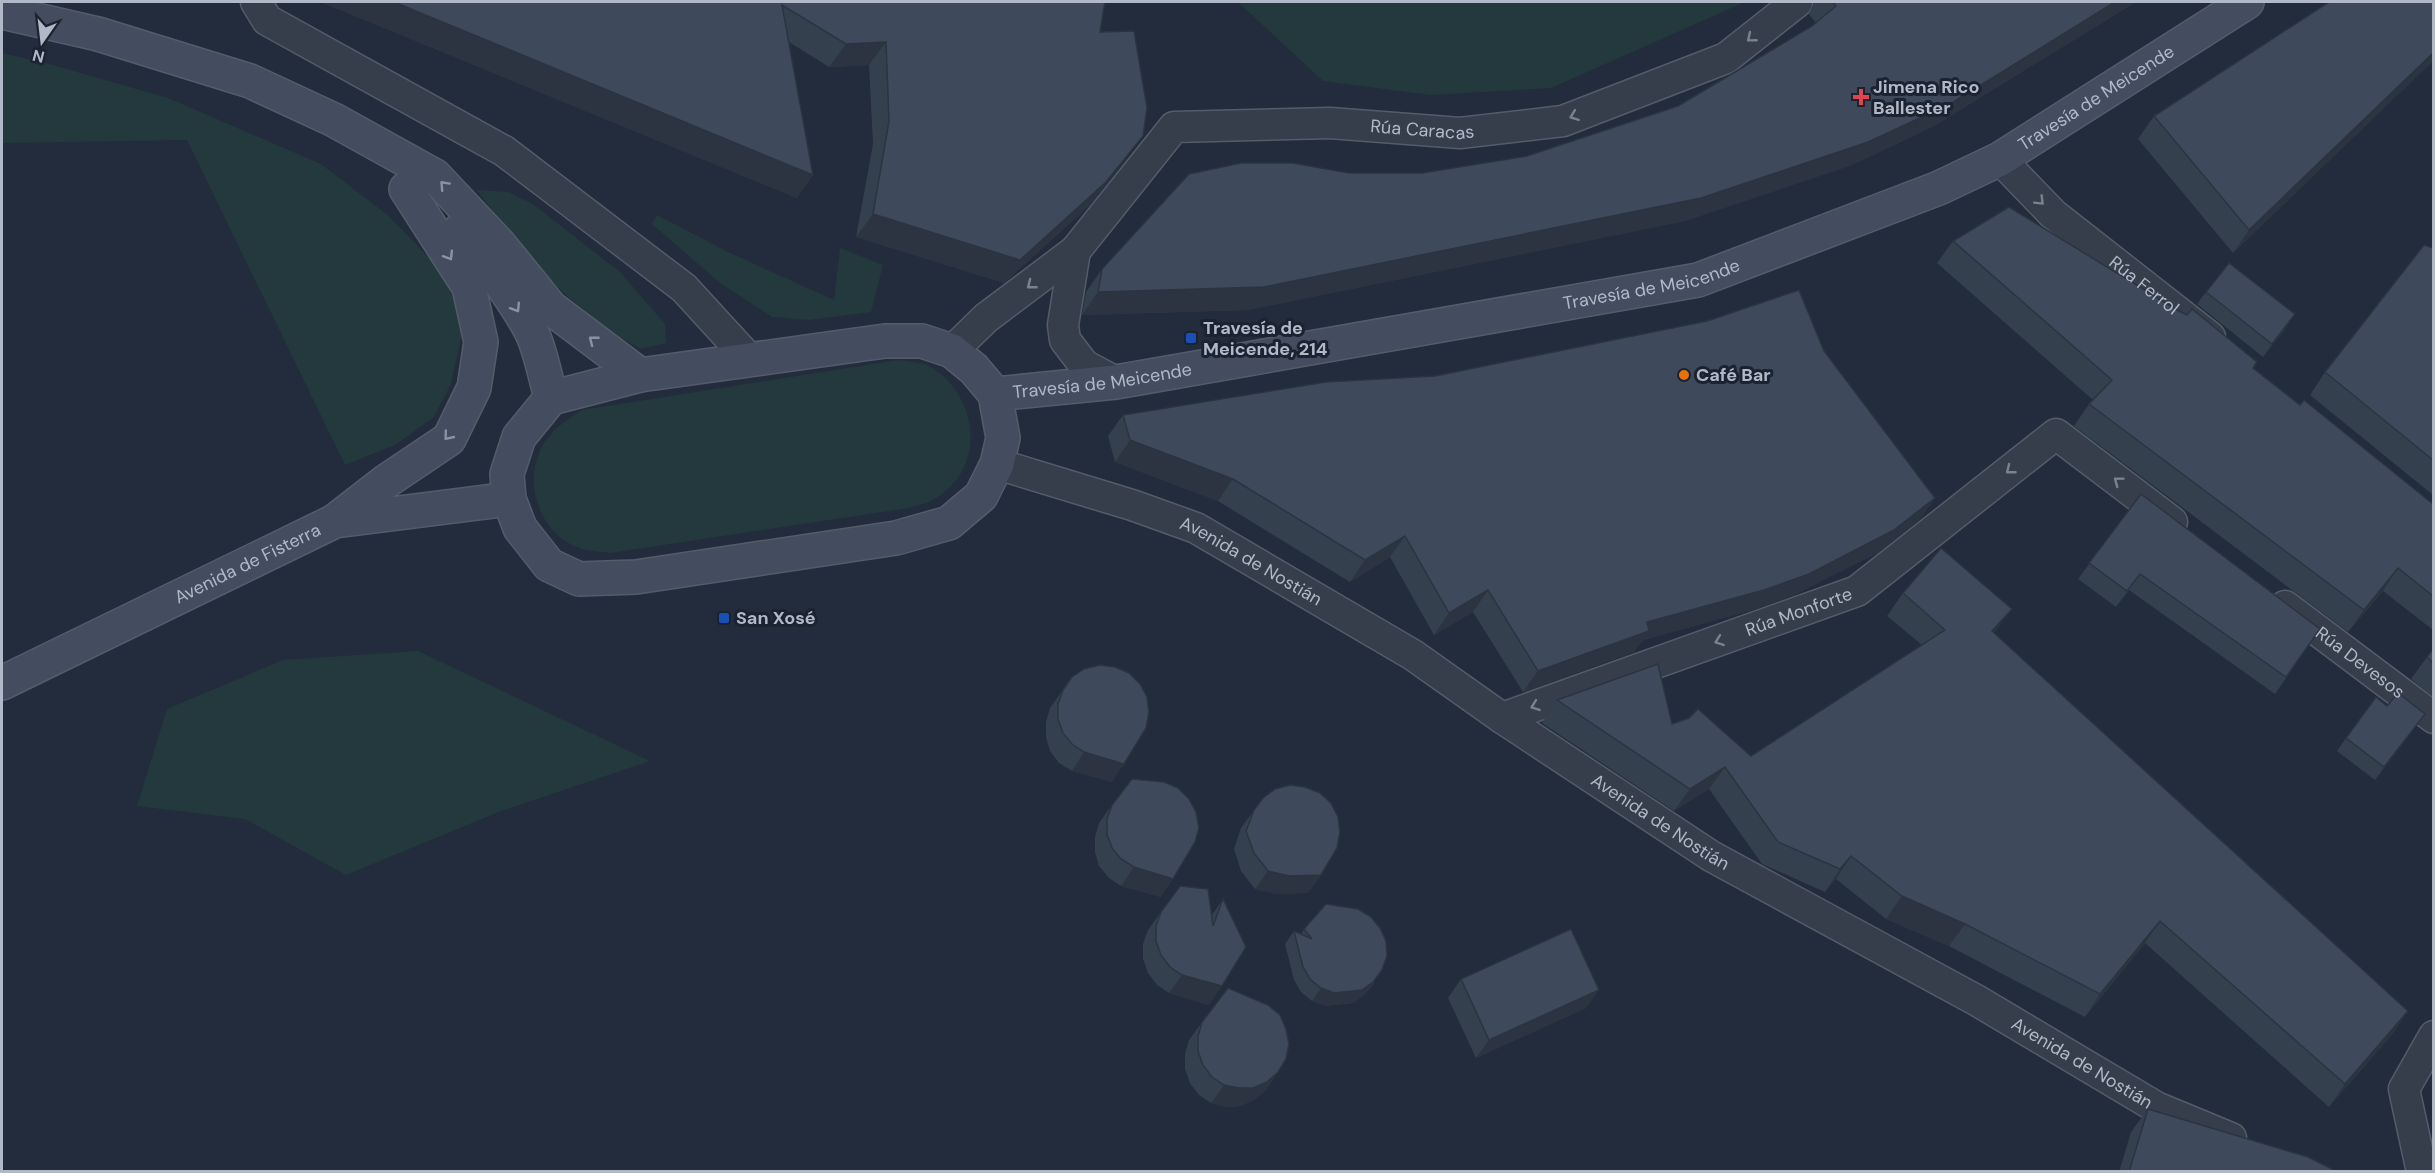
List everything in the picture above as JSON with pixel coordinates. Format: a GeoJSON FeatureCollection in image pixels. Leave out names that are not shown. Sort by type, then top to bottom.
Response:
{"type":"FeatureCollection","features":[{"type":"Feature","properties":{"kind":"main road","name":"Travesía de Meicende"},"geometry":{"type":"LineString","coordinates":[[995,394],[1116,382],[1698,280],[1939,188],[2000,159],[2247,2]]}},
{"type":"Feature","properties":{"kind":"main road"},"geometry":{"type":"LineString","coordinates":[[2,12],[98,34],[250,81],[334,120],[435,176],[499,244],[551,308],[640,375]]}},
{"type":"Feature","properties":{"kind":"main road"},"geometry":{"type":"LineString","coordinates":[[334,120],[406,189],[467,238],[500,283],[535,339],[551,398]]}},
{"type":"Feature","properties":{"kind":"main road"},"geometry":{"type":"LineString","coordinates":[[335,521],[385,482],[448,439],[474,388],[481,342],[469,288],[406,189]]}},
{"type":"Feature","properties":{"kind":"main road"},"geometry":{"type":"LineString","coordinates":[[922,340],[952,351],[974,369],[995,394],[1003,438],[997,464],[981,496],[949,523],[896,538],[636,577],[579,579],[549,565],[520,528],[509,499],[507,474],[519,437],[551,398],[640,375],[885,341],[922,340]]}},
{"type":"Feature","properties":{"kind":"main road","name":"Avenida de Fisterra"},"geometry":{"type":"LineString","coordinates":[[2,683],[335,521],[509,499]]}},
{"type":"Feature","properties":{"kind":"street"},"geometry":{"type":"LineString","coordinates":[[256,2],[267,20],[504,150],[684,288],[750,360]]}},
{"type":"Feature","properties":{"kind":"street","name":"Rúa Caracas"},"geometry":{"type":"LineString","coordinates":[[952,351],[986,318],[1075,251],[1174,127],[1330,123],[1460,133],[1563,121],[1726,58],[1797,2]]}},
{"type":"Feature","properties":{"kind":"street","name":"Rúa Ferrol"},"geometry":{"type":"LineString","coordinates":[[2000,159],[2053,214],[2231,354]]}},
{"type":"Feature","properties":{"kind":"street","name":"Rúa Caracas"},"geometry":{"type":"LineString","coordinates":[[1075,251],[1063,325],[1065,340],[1084,365],[1116,382]]}},
{"type":"Feature","properties":{"kind":"street","name":"Rúa Monforte"},"geometry":{"type":"LineString","coordinates":[[1502,718],[1857,591],[2056,434],[2198,541]]}},
{"type":"Feature","properties":{"kind":"street","name":"Avenida de Nostián"},"geometry":{"type":"LineString","coordinates":[[997,464],[1132,505],[1196,528],[1413,655],[1502,718],[1711,856],[1976,1000],[2156,1107],[2252,1145]]}},
{"type":"Feature","properties":{"kind":"street","name":"Rúa Devesos"},"geometry":{"type":"LineString","coordinates":[[2264,591],[2433,718]]}},
{"type":"Feature","properties":{"kind":"street"},"geometry":{"type":"LineString","coordinates":[[2422,1172],[2404,1089],[2433,1036]]}},
{"type":"Feature","properties":{"kind":"green space"},"geometry":{"type":"Polygon","coordinates":[[[1238,2],[1745,2],[1551,88],[1430,95],[1323,81],[1238,2]]]}},
{"type":"Feature","properties":{"kind":"green space"},"geometry":{"type":"Polygon","coordinates":[[[2,53],[168,98],[321,164],[389,216],[431,260],[454,298],[462,334],[451,384],[434,417],[395,445],[345,465],[187,140],[2,143],[2,53]]]}},
{"type":"Feature","properties":{"kind":"green space"},"geometry":{"type":"Polygon","coordinates":[[[477,190],[508,192],[534,205],[620,272],[665,324],[666,343],[641,349],[612,333],[566,295],[525,254],[477,190]]]}},
{"type":"Feature","properties":{"kind":"green space"},"geometry":{"type":"Polygon","coordinates":[[[657,215],[728,252],[834,300],[840,248],[883,265],[871,312],[809,320],[772,317],[720,283],[652,224],[657,215]]]}},
{"type":"Feature","properties":{"kind":"green space"},"geometry":{"type":"Polygon","coordinates":[[[898,360],[929,366],[946,379],[959,396],[967,414],[971,434],[969,453],[962,472],[949,488],[929,502],[909,508],[610,553],[584,549],[570,544],[548,524],[540,511],[534,481],[539,452],[555,430],[582,410],[898,360]]]}},
{"type":"Feature","properties":{"kind":"green space"},"geometry":{"type":"Polygon","coordinates":[[[418,651],[650,761],[501,811],[346,875],[245,819],[137,806],[167,709],[283,660],[418,651]]]}},
{"type":"Feature","properties":{"kind":"building"},"geometry":{"type":"Polygon","coordinates":[[[394,2],[1105,2],[1100,32],[1134,31],[1147,108],[1143,136],[1106,182],[1020,260],[873,214],[889,121],[886,42],[846,44],[782,5],[813,175],[394,2]]]}},
{"type":"Feature","properties":{"kind":"building"},"geometry":{"type":"Polygon","coordinates":[[[1833,2],[2115,2],[1950,104],[1868,142],[1701,198],[1264,287],[1098,292],[1102,269],[1189,174],[1241,163],[1293,163],[1349,173],[1422,173],[1527,156],[1678,106],[1812,26],[1836,6],[1833,2]]]}},
{"type":"Feature","properties":{"kind":"building"},"geometry":{"type":"Polygon","coordinates":[[[2329,2],[2433,2],[2433,53],[2249,230],[2154,116],[2329,2]]]}},
{"type":"Feature","properties":{"kind":"building"},"geometry":{"type":"Polygon","coordinates":[[[2009,207],[2179,311],[2187,315],[2192,309],[2257,362],[2253,368],[2300,405],[2304,400],[2433,504],[2433,596],[2398,568],[2364,610],[2089,404],[2112,380],[1953,241],[2009,207]]]}},
{"type":"Feature","properties":{"kind":"building"},"geometry":{"type":"Polygon","coordinates":[[[2424,245],[2433,248],[2433,460],[2325,372],[2424,245]]]}},
{"type":"Feature","properties":{"kind":"building"},"geometry":{"type":"Polygon","coordinates":[[[2229,263],[2295,314],[2272,344],[2206,292],[2229,263]]]}},
{"type":"Feature","properties":{"kind":"building"},"geometry":{"type":"Polygon","coordinates":[[[1799,290],[1824,351],[1935,498],[1894,530],[1809,574],[1764,590],[1647,622],[1649,631],[1538,671],[1488,590],[1449,613],[1405,536],[1365,560],[1233,479],[1130,440],[1123,415],[1326,382],[1435,376],[1707,321],[1799,290]]]}},
{"type":"Feature","properties":{"kind":"building"},"geometry":{"type":"Polygon","coordinates":[[[2141,494],[2320,629],[2286,677],[2140,574],[2127,591],[2089,563],[2141,494]]]}},
{"type":"Feature","properties":{"kind":"building"},"geometry":{"type":"Polygon","coordinates":[[[1941,548],[2012,609],[1992,631],[2408,1011],[2345,1084],[2160,921],[2100,994],[1965,924],[1902,896],[1851,856],[1840,869],[1778,842],[1725,767],[1690,789],[1557,700],[1658,664],[1672,724],[1689,718],[1698,709],[1751,756],[1945,630],[1903,593],[1941,548]]]}},
{"type":"Feature","properties":{"kind":"building"},"geometry":{"type":"Polygon","coordinates":[[[2433,649],[2433,663],[2427,657],[2433,649]]]}},
{"type":"Feature","properties":{"kind":"building"},"geometry":{"type":"Polygon","coordinates":[[[1100,665],[1115,667],[1129,673],[1140,684],[1147,697],[1149,712],[1146,728],[1124,764],[1084,752],[1072,744],[1063,733],[1058,719],[1058,704],[1063,690],[1072,677],[1084,669],[1100,665]]]}},
{"type":"Feature","properties":{"kind":"building"},"geometry":{"type":"Polygon","coordinates":[[[2398,693],[2425,714],[2384,767],[2346,738],[2376,697],[2387,706],[2398,693]]]}},
{"type":"Feature","properties":{"kind":"building"},"geometry":{"type":"Polygon","coordinates":[[[1132,779],[1164,782],[1178,788],[1189,799],[1196,812],[1199,828],[1195,842],[1173,879],[1134,867],[1121,859],[1112,848],[1107,834],[1107,819],[1112,805],[1132,779]]]}},
{"type":"Feature","properties":{"kind":"building"},"geometry":{"type":"Polygon","coordinates":[[[1290,785],[1305,787],[1320,793],[1331,803],[1338,817],[1340,832],[1337,848],[1321,875],[1290,876],[1268,871],[1254,853],[1246,831],[1254,810],[1263,798],[1275,789],[1290,785]]]}},
{"type":"Feature","properties":{"kind":"building"},"geometry":{"type":"Polygon","coordinates":[[[1180,886],[1208,889],[1213,926],[1223,899],[1246,947],[1222,986],[1182,975],[1170,967],[1161,955],[1156,941],[1156,926],[1161,912],[1180,886]]]}},
{"type":"Feature","properties":{"kind":"building"},"geometry":{"type":"Polygon","coordinates":[[[1326,904],[1358,909],[1371,917],[1380,928],[1386,941],[1387,956],[1382,970],[1373,982],[1362,990],[1334,993],[1321,988],[1310,979],[1303,967],[1294,931],[1312,939],[1304,929],[1326,904]]]}},
{"type":"Feature","properties":{"kind":"building"},"geometry":{"type":"Polygon","coordinates":[[[1571,929],[1599,990],[1489,1040],[1461,979],[1571,929]]]}},
{"type":"Feature","properties":{"kind":"building"},"geometry":{"type":"Polygon","coordinates":[[[1228,988],[1268,1005],[1280,1015],[1286,1029],[1289,1044],[1286,1059],[1278,1072],[1267,1082],[1253,1088],[1224,1085],[1212,1077],[1203,1065],[1198,1051],[1198,1036],[1202,1022],[1228,988]]]}},
{"type":"Feature","properties":{"kind":"building"},"geometry":{"type":"Polygon","coordinates":[[[2148,1109],[2308,1157],[2338,1172],[2129,1172],[2148,1109]]]}},
{"type":"Feature","properties":{"kind":"place","name":"Jimena Rico Ballester"},"geometry":{"type":"Point","coordinates":[1861,97]}},
{"type":"Feature","properties":{"kind":"place","name":"Travesía de Meicende, 214"},"geometry":{"type":"Point","coordinates":[1191,338]}},
{"type":"Feature","properties":{"kind":"place","name":"Café Bar"},"geometry":{"type":"Point","coordinates":[1684,375]}},
{"type":"Feature","properties":{"kind":"place","name":"San Xosé"},"geometry":{"type":"Point","coordinates":[724,618]}}]}
